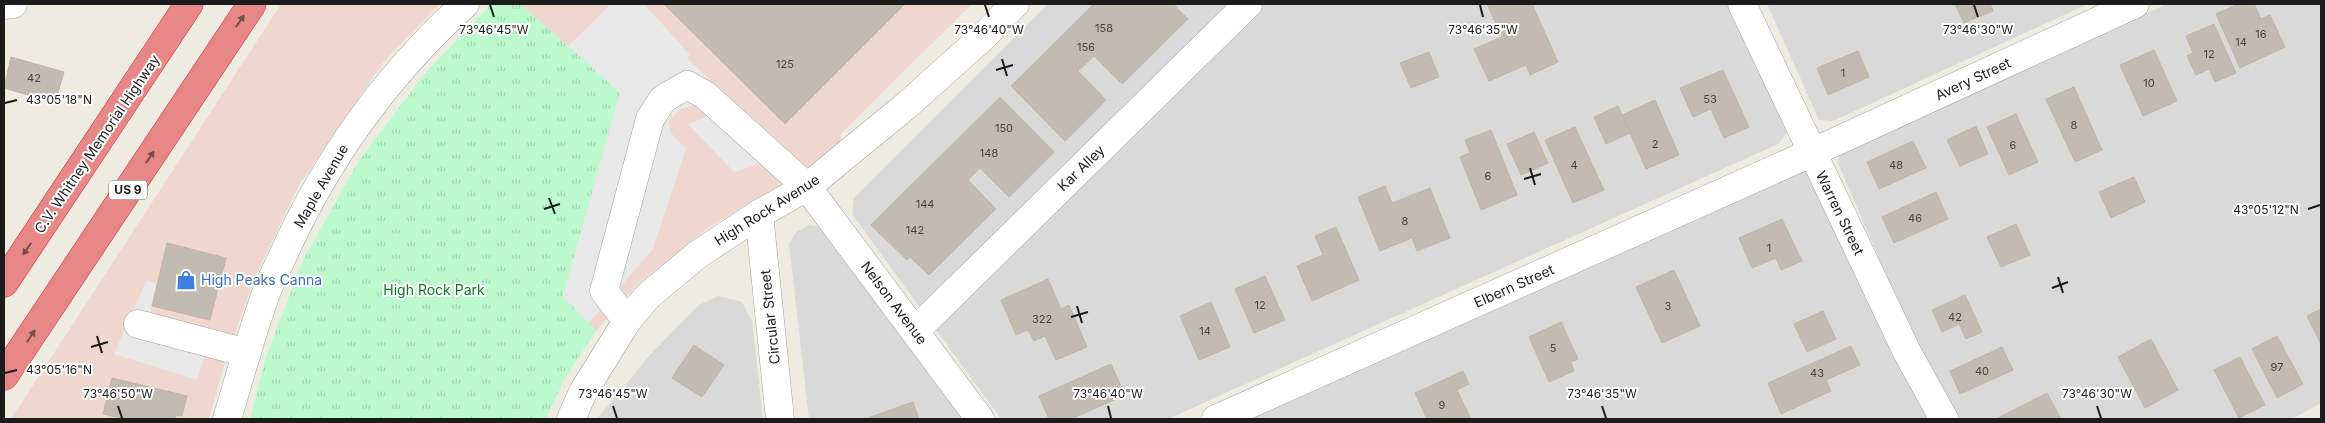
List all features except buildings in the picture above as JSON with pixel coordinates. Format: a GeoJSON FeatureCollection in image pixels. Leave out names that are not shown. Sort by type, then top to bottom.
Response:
{"type":"FeatureCollection","features":[{"type":"Feature","properties":{"kind":"highway","name":"C.V. Whitney Memorial Highway"},"geometry":{"type":"LineString","coordinates":[[4,283],[189,4]]}},
{"type":"Feature","properties":{"kind":"highway","name":"US 9"},"geometry":{"type":"LineString","coordinates":[[4,376],[252,4]]}},
{"type":"Feature","properties":{"kind":"street"},"geometry":{"type":"LineString","coordinates":[[4,5],[13,4]]}},
{"type":"Feature","properties":{"kind":"street","name":"Kar Alley"},"geometry":{"type":"LineString","coordinates":[[915,331],[1248,4]]}},
{"type":"Feature","properties":{"kind":"street","name":"Warren Street"},"geometry":{"type":"LineString","coordinates":[[1742,4],[1907,352],[1944,419]]}},
{"type":"Feature","properties":{"kind":"street","name":"Avery Street"},"geometry":{"type":"LineString","coordinates":[[1812,153],[2135,4]]}},
{"type":"Feature","properties":{"kind":"street","name":"Maple Avenue"},"geometry":{"type":"LineString","coordinates":[[227,419],[264,298],[306,206],[326,172],[376,102],[404,67],[462,7]]}},
{"type":"Feature","properties":{"kind":"street","name":"High Rock Avenue"},"geometry":{"type":"LineString","coordinates":[[571,419],[583,392],[627,320],[648,296],[697,255],[759,214],[807,187],[907,105],[1001,8]]}},
{"type":"Feature","properties":{"kind":"street","name":"Nelson Avenue"},"geometry":{"type":"LineString","coordinates":[[627,320],[604,291],[650,119],[663,99],[687,85],[705,95],[807,187],[980,419]]}},
{"type":"Feature","properties":{"kind":"street","name":"Elbern Street"},"geometry":{"type":"LineString","coordinates":[[1216,419],[1812,153]]}},
{"type":"Feature","properties":{"kind":"street","name":"Circular Street"},"geometry":{"type":"LineString","coordinates":[[759,214],[780,419]]}},
{"type":"Feature","properties":{"kind":"street"},"geometry":{"type":"LineString","coordinates":[[138,324],[247,353]]}},
{"type":"Feature","properties":{"kind":"shaded area"},"geometry":{"type":"Polygon","coordinates":[[[281,4],[440,4],[385,60],[299,185],[256,275],[225,362],[209,419],[11,419],[281,4]]]}},
{"type":"Feature","properties":{"kind":"shaded area"},"geometry":{"type":"Polygon","coordinates":[[[520,4],[972,4],[842,133],[839,145],[826,158],[708,228],[638,284],[596,331],[563,296],[620,92],[520,4]]]}},
{"type":"Feature","properties":{"kind":"shaded area"},"geometry":{"type":"Polygon","coordinates":[[[611,4],[644,4],[690,55],[687,58],[787,156],[734,172],[688,124],[706,117],[707,108],[699,104],[680,109],[668,122],[671,133],[686,149],[653,249],[589,323],[563,296],[620,93],[568,46],[611,4]]]}},
{"type":"Feature","properties":{"kind":"shaded area"},"geometry":{"type":"Polygon","coordinates":[[[1048,4],[1731,4],[1787,124],[1786,134],[1778,144],[1168,419],[1001,419],[852,214],[854,198],[1048,4]]]}},
{"type":"Feature","properties":{"kind":"shaded area"},"geometry":{"type":"Polygon","coordinates":[[[1767,4],[2088,4],[1833,121],[1819,120],[1767,4]]]}},
{"type":"Feature","properties":{"kind":"shaded area"},"geometry":{"type":"Polygon","coordinates":[[[2167,4],[2321,4],[2321,403],[2292,419],[1958,419],[1908,326],[1838,163],[1840,150],[2167,4]]]}},
{"type":"Feature","properties":{"kind":"shaded area"},"geometry":{"type":"Polygon","coordinates":[[[1803,169],[1810,174],[1930,419],[1246,419],[1803,169]]]}},
{"type":"Feature","properties":{"kind":"shaded area"},"geometry":{"type":"Polygon","coordinates":[[[809,225],[823,228],[964,419],[809,419],[789,244],[796,232],[809,225]]]}},
{"type":"Feature","properties":{"kind":"shaded area"},"geometry":{"type":"Polygon","coordinates":[[[146,281],[157,283],[150,313],[213,329],[197,380],[114,354],[146,281]]]}},
{"type":"Feature","properties":{"kind":"shaded area"},"geometry":{"type":"Polygon","coordinates":[[[718,296],[742,302],[752,321],[763,419],[597,419],[649,356],[699,305],[718,296]]]}},
{"type":"Feature","properties":{"kind":"green space","name":"High Rock Park"},"geometry":{"type":"Polygon","coordinates":[[[492,4],[520,4],[620,92],[563,296],[596,331],[565,378],[546,419],[250,419],[266,357],[302,262],[360,159],[427,71],[492,4]]]}},
{"type":"Feature","properties":{"kind":"place","name":"High Peaks Canna"},"geometry":{"type":"Point","coordinates":[186,280]}}]}
